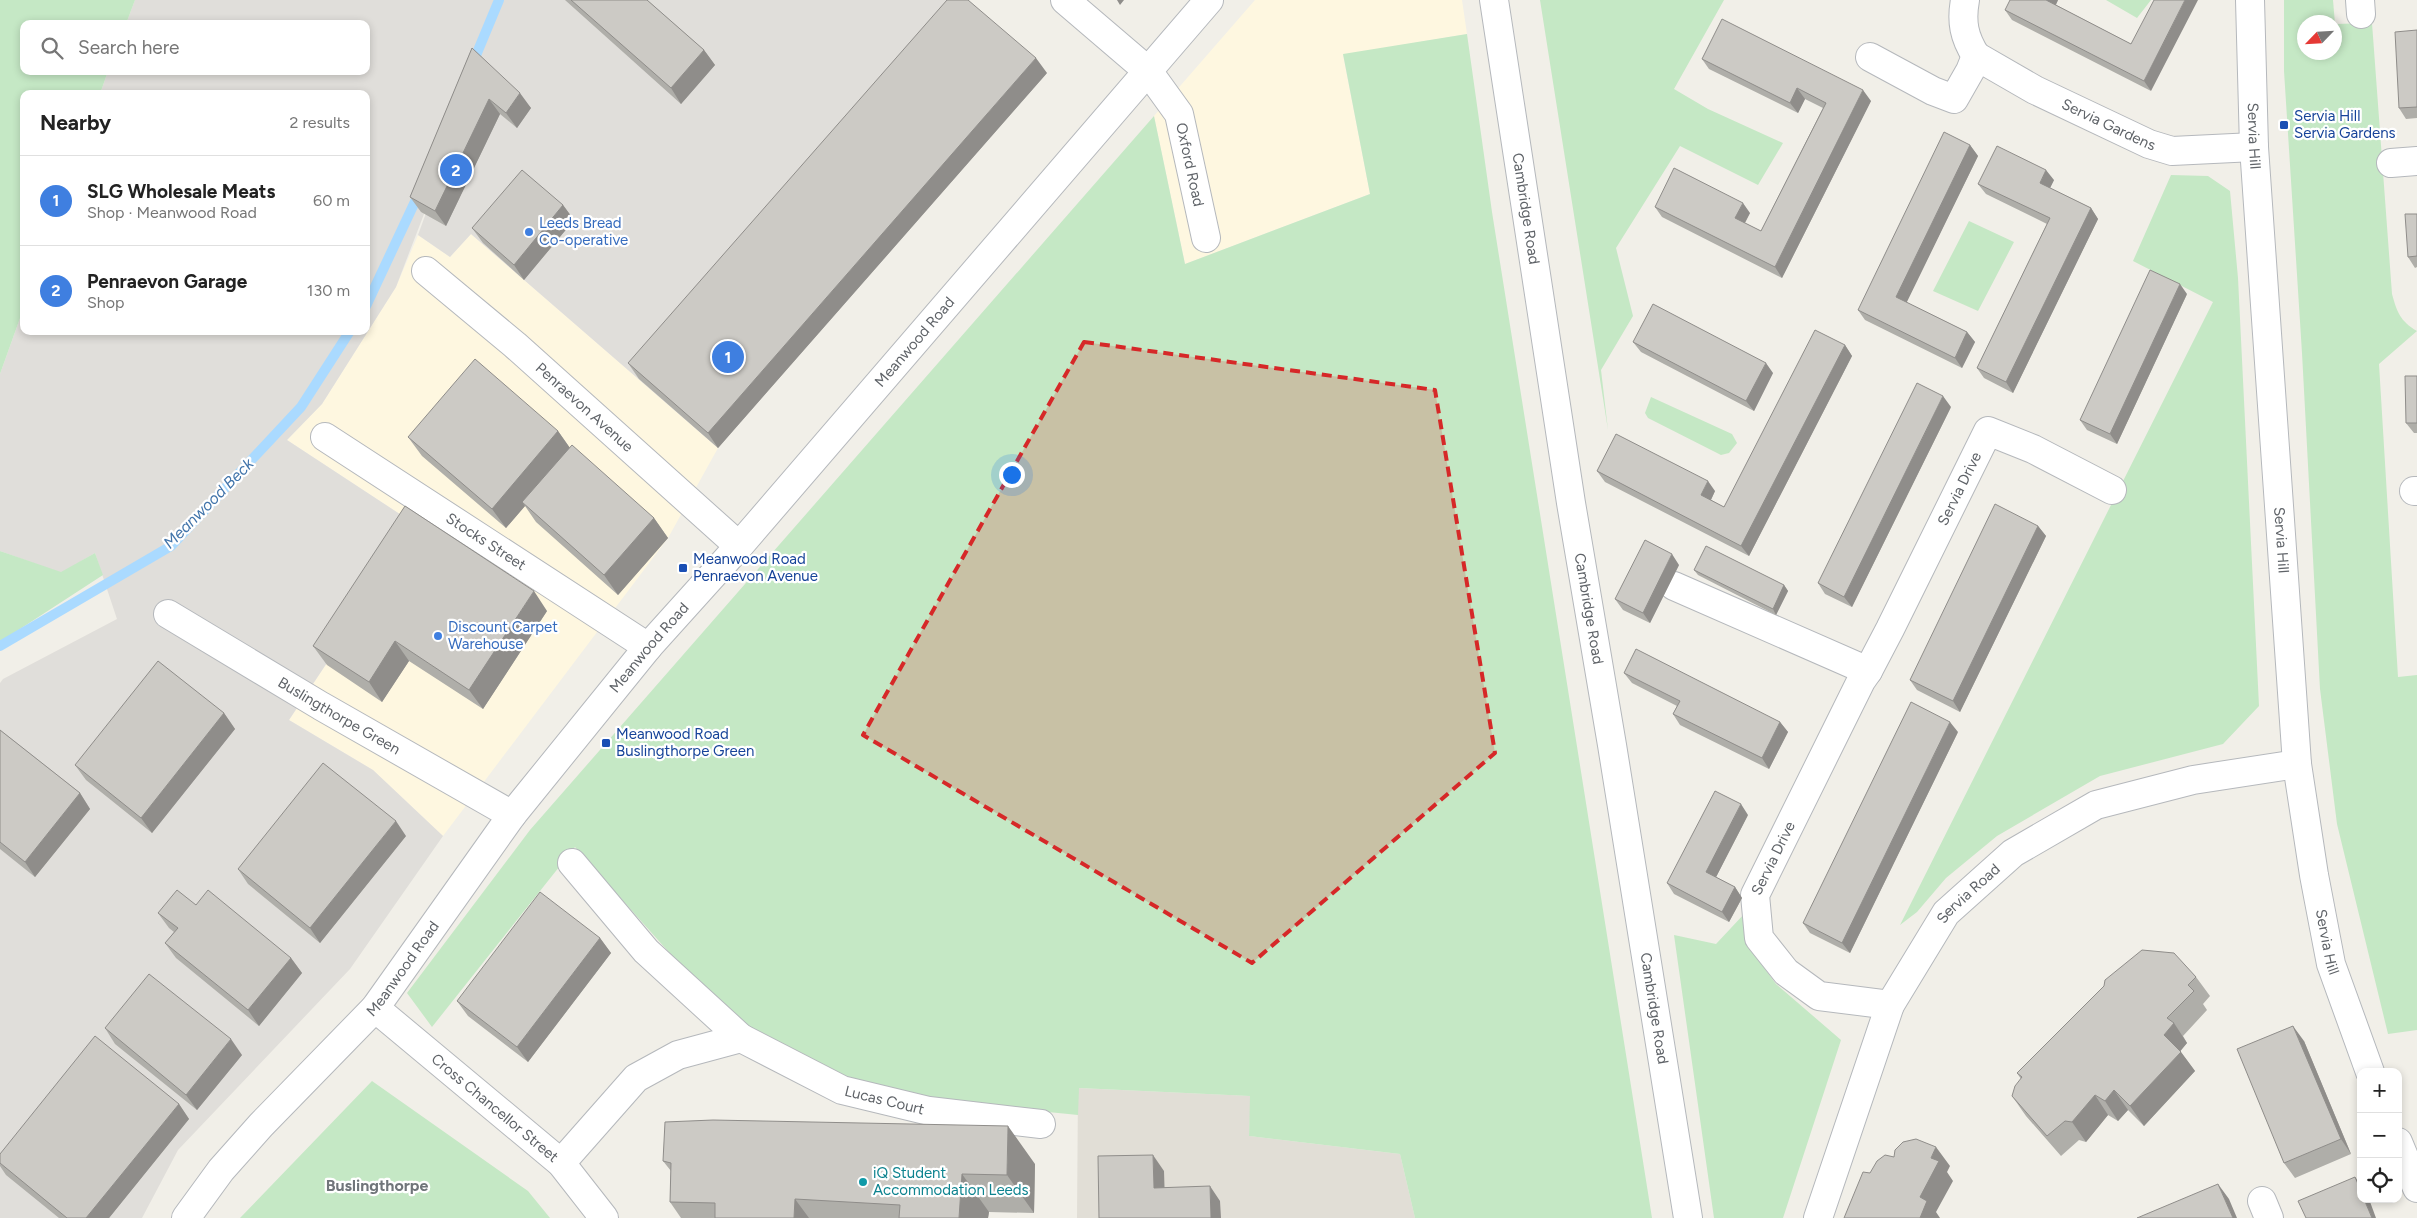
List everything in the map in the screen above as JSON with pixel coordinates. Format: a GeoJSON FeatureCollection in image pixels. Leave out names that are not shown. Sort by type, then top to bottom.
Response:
{"type":"FeatureCollection","features":[{"type":"Feature","properties":{"kind":"street","name":"Oxford Road"},"geometry":{"type":"LineString","coordinates":[[1065,0],[1148,71],[1179,114],[1206,238]]}},
{"type":"Feature","properties":{"kind":"street","name":"Meanwood Road"},"geometry":{"type":"LineString","coordinates":[[186,1218],[221,1170],[261,1125],[375,1008],[512,815],[648,647],[739,546],[1208,0]]}},
{"type":"Feature","properties":{"kind":"street","name":"Cambridge Road"},"geometry":{"type":"LineString","coordinates":[[1494,0],[1571,504],[1622,804],[1688,1218]]}},
{"type":"Feature","properties":{"kind":"street"},"geometry":{"type":"LineString","coordinates":[[1870,57],[1933,91],[1954,100],[1976,56],[1966,41],[1962,22],[1966,0]]}},
{"type":"Feature","properties":{"kind":"street","name":"Servia Hill"},"geometry":{"type":"LineString","coordinates":[[2250,0],[2254,147],[2297,764],[2314,875],[2331,964],[2369,1068]]}},
{"type":"Feature","properties":{"kind":"street","name":"Servia Gardens"},"geometry":{"type":"LineString","coordinates":[[1976,56],[2035,90],[2149,144],[2172,150],[2254,147]]}},
{"type":"Feature","properties":{"kind":"street","name":"Penraevon Avenue"},"geometry":{"type":"LineString","coordinates":[[426,272],[515,345],[739,546]]}},
{"type":"Feature","properties":{"kind":"street","name":"Servia Drive"},"geometry":{"type":"LineString","coordinates":[[1890,1005],[1819,996],[1786,972],[1759,938],[1755,896],[1861,681],[1868,671],[1988,431],[2033,450],[2112,490]]}},
{"type":"Feature","properties":{"kind":"street","name":"Stocks Street"},"geometry":{"type":"LineString","coordinates":[[325,438],[648,647]]}},
{"type":"Feature","properties":{"kind":"street"},"geometry":{"type":"LineString","coordinates":[[1674,586],[1868,671]]}},
{"type":"Feature","properties":{"kind":"street","name":"Buslingthorpe Green"},"geometry":{"type":"LineString","coordinates":[[168,614],[321,706],[512,815]]}},
{"type":"Feature","properties":{"kind":"street","name":"Servia Road"},"geometry":{"type":"LineString","coordinates":[[1818,1218],[1890,1005],[1946,913],[2013,853],[2096,805],[2193,780],[2297,764]]}},
{"type":"Feature","properties":{"kind":"street","name":"Lucas Court"},"geometry":{"type":"LineString","coordinates":[[572,863],[646,951],[741,1038],[842,1090],[929,1110],[1041,1124]]}},
{"type":"Feature","properties":{"kind":"street","name":"Cross Chancellor Street"},"geometry":{"type":"LineString","coordinates":[[375,1008],[561,1163],[604,1218]]}},
{"type":"Feature","properties":{"kind":"street"},"geometry":{"type":"LineString","coordinates":[[561,1163],[636,1078],[678,1055],[741,1038]]}},
{"type":"Feature","properties":{"kind":"street"},"geometry":{"type":"LineString","coordinates":[[2402,1152],[2417,1188]]}},
{"type":"Feature","properties":{"kind":"highlighted area"},"geometry":{"type":"Polygon","coordinates":[[[1084,342],[1435,390],[1495,753],[1252,963],[863,735],[1084,342]]]}},
{"type":"Feature","properties":{"kind":"shaded area"},"geometry":{"type":"Polygon","coordinates":[[[135,0],[962,0],[1047,73],[718,448],[471,234],[450,257],[418,235],[457,128],[396,287],[370,328],[370,90],[101,90],[107,75],[370,75],[370,20],[128,20],[135,0]]]}},
{"type":"Feature","properties":{"kind":"shaded area"},"geometry":{"type":"Polygon","coordinates":[[[1255,0],[1462,0],[1467,34],[1343,55],[1370,194],[1185,264],[1154,116],[1255,0]]]}},
{"type":"Feature","properties":{"kind":"shaded area"},"geometry":{"type":"Polygon","coordinates":[[[471,234],[718,448],[668,538],[443,836],[373,770],[289,720],[418,526],[287,440],[322,404],[366,335],[370,335],[370,328],[396,287],[418,235],[450,257],[471,234]]]}},
{"type":"Feature","properties":{"kind":"shaded area"},"geometry":{"type":"Polygon","coordinates":[[[20,318],[20,335],[366,335],[322,404],[287,440],[418,526],[289,720],[373,770],[443,836],[350,969],[178,1150],[142,1218],[0,1218],[0,683],[3,679],[117,619],[95,553],[61,573],[0,551],[0,374],[20,318]]]}},
{"type":"Feature","properties":{"kind":"shaded area"},"geometry":{"type":"Polygon","coordinates":[[[1078,1088],[1251,1096],[1249,1136],[1400,1154],[1415,1218],[1077,1218],[1078,1088]]]}},
{"type":"Feature","properties":{"kind":"green space"},"geometry":{"type":"Polygon","coordinates":[[[0,0],[135,0],[128,20],[20,20],[20,75],[107,75],[101,90],[20,90],[20,318],[0,374],[0,0]]]}},
{"type":"Feature","properties":{"kind":"green space"},"geometry":{"type":"Polygon","coordinates":[[[1540,0],[1724,0],[1674,89],[1708,109],[1783,143],[1758,185],[1680,146],[1616,248],[1633,316],[1601,370],[1608,430],[1540,0]]]}},
{"type":"Feature","properties":{"kind":"green space"},"geometry":{"type":"Polygon","coordinates":[[[2106,0],[2151,0],[2137,18],[2106,0]]]}},
{"type":"Feature","properties":{"kind":"green space"},"geometry":{"type":"Polygon","coordinates":[[[2284,0],[2333,0],[2334,15],[2297,15],[2297,60],[2342,60],[2342,24],[2372,23],[2392,294],[2400,316],[2417,331],[2379,364],[2398,677],[2417,675],[2417,1030],[2388,1034],[2337,824],[2320,689],[2302,353],[2284,71],[2284,0]]]}},
{"type":"Feature","properties":{"kind":"green space"},"geometry":{"type":"Polygon","coordinates":[[[1467,34],[1492,212],[1652,1218],[1415,1218],[1400,1154],[1249,1136],[1250,1096],[1079,1088],[1078,1115],[938,1101],[850,1081],[724,1014],[575,847],[432,1027],[407,993],[530,830],[1154,116],[1185,264],[1370,194],[1343,54],[1467,34]]]}},
{"type":"Feature","properties":{"kind":"green space"},"geometry":{"type":"Polygon","coordinates":[[[2171,175],[2208,176],[2230,191],[2238,278],[2259,706],[2223,744],[2100,776],[1997,836],[1946,878],[1917,912],[1900,925],[2213,302],[2133,261],[2171,175]]]}},
{"type":"Feature","properties":{"kind":"green space"},"geometry":{"type":"Polygon","coordinates":[[[1969,221],[2014,242],[1978,311],[1933,291],[1969,221]]]}},
{"type":"Feature","properties":{"kind":"green space"},"geometry":{"type":"Polygon","coordinates":[[[1651,397],[1732,434],[1737,443],[1729,453],[1721,455],[1648,418],[1645,413],[1651,397]]]}},
{"type":"Feature","properties":{"kind":"green space"},"geometry":{"type":"Polygon","coordinates":[[[0,551],[61,572],[95,553],[103,575],[0,642],[0,551]]]}},
{"type":"Feature","properties":{"kind":"green space"},"geometry":{"type":"Polygon","coordinates":[[[1745,913],[1751,950],[1776,984],[1841,1040],[1783,1218],[1714,1218],[1674,935],[1716,944],[1745,913]]]}},
{"type":"Feature","properties":{"kind":"green space"},"geometry":{"type":"Polygon","coordinates":[[[372,1081],[528,1191],[550,1218],[240,1218],[372,1081]]]}},
{"type":"Feature","properties":{"kind":"building"},"geometry":{"type":"Polygon","coordinates":[[[571,0],[647,0],[704,50],[671,88],[571,0]]]}},
{"type":"Feature","properties":{"kind":"building"},"geometry":{"type":"Polygon","coordinates":[[[947,0],[968,0],[1036,58],[708,433],[628,363],[947,0]]]}},
{"type":"Feature","properties":{"kind":"building"},"geometry":{"type":"Polygon","coordinates":[[[2010,0],[2046,0],[2131,44],[2154,0],[2185,0],[2144,81],[2005,10],[2010,0]]]}},
{"type":"Feature","properties":{"kind":"building"},"geometry":{"type":"Polygon","coordinates":[[[1722,19],[1863,90],[1775,267],[1655,207],[1674,168],[1743,203],[1735,218],[1761,231],[1826,103],[1797,88],[1790,103],[1702,59],[1722,19]]]}},
{"type":"Feature","properties":{"kind":"building"},"geometry":{"type":"Polygon","coordinates":[[[2417,30],[2417,107],[2399,108],[2395,32],[2417,30]]]}},
{"type":"Feature","properties":{"kind":"building"},"geometry":{"type":"Polygon","coordinates":[[[472,48],[520,93],[506,113],[489,99],[435,211],[410,197],[472,48]]]}},
{"type":"Feature","properties":{"kind":"building"},"geometry":{"type":"Polygon","coordinates":[[[1944,132],[1970,145],[1896,297],[1967,332],[1955,358],[1858,310],[1944,132]]]}},
{"type":"Feature","properties":{"kind":"building"},"geometry":{"type":"Polygon","coordinates":[[[1997,146],[2046,170],[2040,183],[2091,208],[2006,382],[1977,368],[2050,218],[1978,184],[1997,146]]]}},
{"type":"Feature","properties":{"kind":"building","name":"Leeds Bread Co-operative"},"geometry":{"type":"Polygon","coordinates":[[[522,170],[563,205],[514,265],[472,228],[522,170]]]}},
{"type":"Feature","properties":{"kind":"building"},"geometry":{"type":"Polygon","coordinates":[[[2405,214],[2417,214],[2417,256],[2408,257],[2405,214]]]}},
{"type":"Feature","properties":{"kind":"building"},"geometry":{"type":"Polygon","coordinates":[[[2150,270],[2180,284],[2110,434],[2080,420],[2150,270]]]}},
{"type":"Feature","properties":{"kind":"building"},"geometry":{"type":"Polygon","coordinates":[[[1653,304],[1766,363],[1746,401],[1633,342],[1653,304]]]}},
{"type":"Feature","properties":{"kind":"building"},"geometry":{"type":"Polygon","coordinates":[[[1815,330],[1845,345],[1741,546],[1597,471],[1616,434],[1708,481],[1701,495],[1724,507],[1815,330]]]}},
{"type":"Feature","properties":{"kind":"building"},"geometry":{"type":"Polygon","coordinates":[[[475,359],[558,431],[492,509],[408,437],[475,359]]]}},
{"type":"Feature","properties":{"kind":"building"},"geometry":{"type":"Polygon","coordinates":[[[2405,376],[2417,376],[2417,423],[2406,423],[2405,376]]]}},
{"type":"Feature","properties":{"kind":"building"},"geometry":{"type":"Polygon","coordinates":[[[1917,383],[1943,396],[1844,597],[1818,583],[1917,383]]]}},
{"type":"Feature","properties":{"kind":"building"},"geometry":{"type":"Polygon","coordinates":[[[572,445],[654,518],[604,575],[522,502],[572,445]]]}},
{"type":"Feature","properties":{"kind":"building"},"geometry":{"type":"Polygon","coordinates":[[[1995,504],[2038,526],[1953,701],[1910,680],[1995,504]]]}},
{"type":"Feature","properties":{"kind":"building","name":"Discount Carpet Warehouse"},"geometry":{"type":"Polygon","coordinates":[[[405,506],[534,591],[469,690],[395,641],[369,682],[313,646],[405,506]]]}},
{"type":"Feature","properties":{"kind":"building"},"geometry":{"type":"Polygon","coordinates":[[[1645,540],[1672,554],[1643,613],[1615,599],[1645,540]]]}},
{"type":"Feature","properties":{"kind":"building"},"geometry":{"type":"Polygon","coordinates":[[[1706,546],[1784,585],[1773,609],[1694,570],[1706,546]]]}},
{"type":"Feature","properties":{"kind":"building"},"geometry":{"type":"Polygon","coordinates":[[[1636,649],[1780,722],[1762,758],[1673,714],[1680,701],[1624,673],[1636,649]]]}},
{"type":"Feature","properties":{"kind":"building"},"geometry":{"type":"Polygon","coordinates":[[[158,661],[224,713],[141,818],[75,765],[158,661]]]}},
{"type":"Feature","properties":{"kind":"building"},"geometry":{"type":"Polygon","coordinates":[[[1911,702],[1950,722],[1842,943],[1803,923],[1911,702]]]}},
{"type":"Feature","properties":{"kind":"building"},"geometry":{"type":"Polygon","coordinates":[[[0,730],[80,793],[25,862],[0,842],[0,730]]]}},
{"type":"Feature","properties":{"kind":"building"},"geometry":{"type":"Polygon","coordinates":[[[323,763],[396,821],[310,928],[238,869],[323,763]]]}},
{"type":"Feature","properties":{"kind":"building"},"geometry":{"type":"Polygon","coordinates":[[[1715,791],[1741,804],[1706,872],[1735,887],[1722,912],[1667,883],[1715,791]]]}},
{"type":"Feature","properties":{"kind":"building"},"geometry":{"type":"Polygon","coordinates":[[[177,890],[196,905],[208,890],[291,958],[248,1010],[165,943],[178,928],[158,913],[177,890]]]}},
{"type":"Feature","properties":{"kind":"building"},"geometry":{"type":"Polygon","coordinates":[[[540,892],[600,938],[517,1047],[457,1001],[540,892]]]}},
{"type":"Feature","properties":{"kind":"building"},"geometry":{"type":"Polygon","coordinates":[[[2142,950],[2174,953],[2196,977],[2188,985],[2194,991],[2167,1018],[2174,1023],[2164,1035],[2181,1052],[2130,1106],[2114,1090],[2105,1101],[2095,1095],[2072,1122],[2065,1121],[2047,1136],[2012,1096],[2015,1086],[2022,1077],[2017,1073],[2104,986],[2105,980],[2142,950]]]}},
{"type":"Feature","properties":{"kind":"building"},"geometry":{"type":"Polygon","coordinates":[[[149,974],[231,1039],[186,1095],[105,1028],[149,974]]]}},
{"type":"Feature","properties":{"kind":"building"},"geometry":{"type":"Polygon","coordinates":[[[2293,1026],[2341,1139],[2284,1163],[2237,1049],[2293,1026]]]}},
{"type":"Feature","properties":{"kind":"building"},"geometry":{"type":"Polygon","coordinates":[[[95,1036],[179,1104],[86,1218],[67,1218],[0,1163],[0,1154],[95,1036]]]}},
{"type":"Feature","properties":{"kind":"building"},"geometry":{"type":"Polygon","coordinates":[[[713,1120],[1008,1126],[1007,1175],[962,1174],[959,1218],[899,1218],[900,1205],[795,1199],[794,1218],[715,1218],[715,1203],[670,1202],[671,1163],[663,1161],[665,1122],[713,1120]]]}},
{"type":"Feature","properties":{"kind":"building"},"geometry":{"type":"Polygon","coordinates":[[[1916,1139],[1936,1147],[1931,1158],[1939,1161],[1920,1197],[1927,1201],[1920,1218],[1844,1218],[1863,1172],[1870,1173],[1877,1161],[1885,1155],[1894,1157],[1895,1150],[1903,1142],[1916,1139]]]}},
{"type":"Feature","properties":{"kind":"building"},"geometry":{"type":"Polygon","coordinates":[[[1153,1155],[1154,1188],[1210,1186],[1211,1218],[1099,1218],[1098,1156],[1153,1155]]]}},
{"type":"Feature","properties":{"kind":"building"},"geometry":{"type":"Polygon","coordinates":[[[2355,1177],[2357,1182],[2357,1203],[2366,1203],[2372,1218],[2306,1218],[2298,1201],[2355,1177]]]}},
{"type":"Feature","properties":{"kind":"building"},"geometry":{"type":"Polygon","coordinates":[[[2218,1184],[2233,1218],[2137,1218],[2218,1184]]]}},
{"type":"Feature","properties":{"kind":"waterway","name":"Meanwood Beck"},"geometry":{"type":"LineString","coordinates":[[472,65],[499,0]]}},
{"type":"Feature","properties":{"kind":"waterway","name":"Meanwood Beck"},"geometry":{"type":"LineString","coordinates":[[370,297],[420,191]]}},
{"type":"Feature","properties":{"kind":"waterway","name":"Meanwood Beck"},"geometry":{"type":"LineString","coordinates":[[0,646],[171,546],[301,407],[347,335]]}},
{"type":"Feature","properties":{"kind":"place","name":"Servia Hill Servia Gardens"},"geometry":{"type":"Point","coordinates":[2284,125]}},
{"type":"Feature","properties":{"kind":"place","name":"Penraevon Garage"},"geometry":{"type":"Point","coordinates":[456,170]}},
{"type":"Feature","properties":{"kind":"place","name":"Leeds Bread Co-operative"},"geometry":{"type":"Point","coordinates":[529,232]}},
{"type":"Feature","properties":{"kind":"place","name":"SLG Wholesale Meats"},"geometry":{"type":"Point","coordinates":[728,357]}},
{"type":"Feature","properties":{"kind":"place","name":"Meanwood Road Penraevon Avenue"},"geometry":{"type":"Point","coordinates":[683,568]}},
{"type":"Feature","properties":{"kind":"place","name":"Discount Carpet Warehouse"},"geometry":{"type":"Point","coordinates":[438,636]}},
{"type":"Feature","properties":{"kind":"place","name":"Meanwood Road Buslingthorpe Green"},"geometry":{"type":"Point","coordinates":[606,743]}},
{"type":"Feature","properties":{"kind":"place","name":"iQ Student Accommodation Leeds"},"geometry":{"type":"Point","coordinates":[863,1182]}},
{"type":"Feature","properties":{"kind":"district","name":"Buslingthorpe"},"geometry":{"type":"Point","coordinates":[377,1185]}}]}
